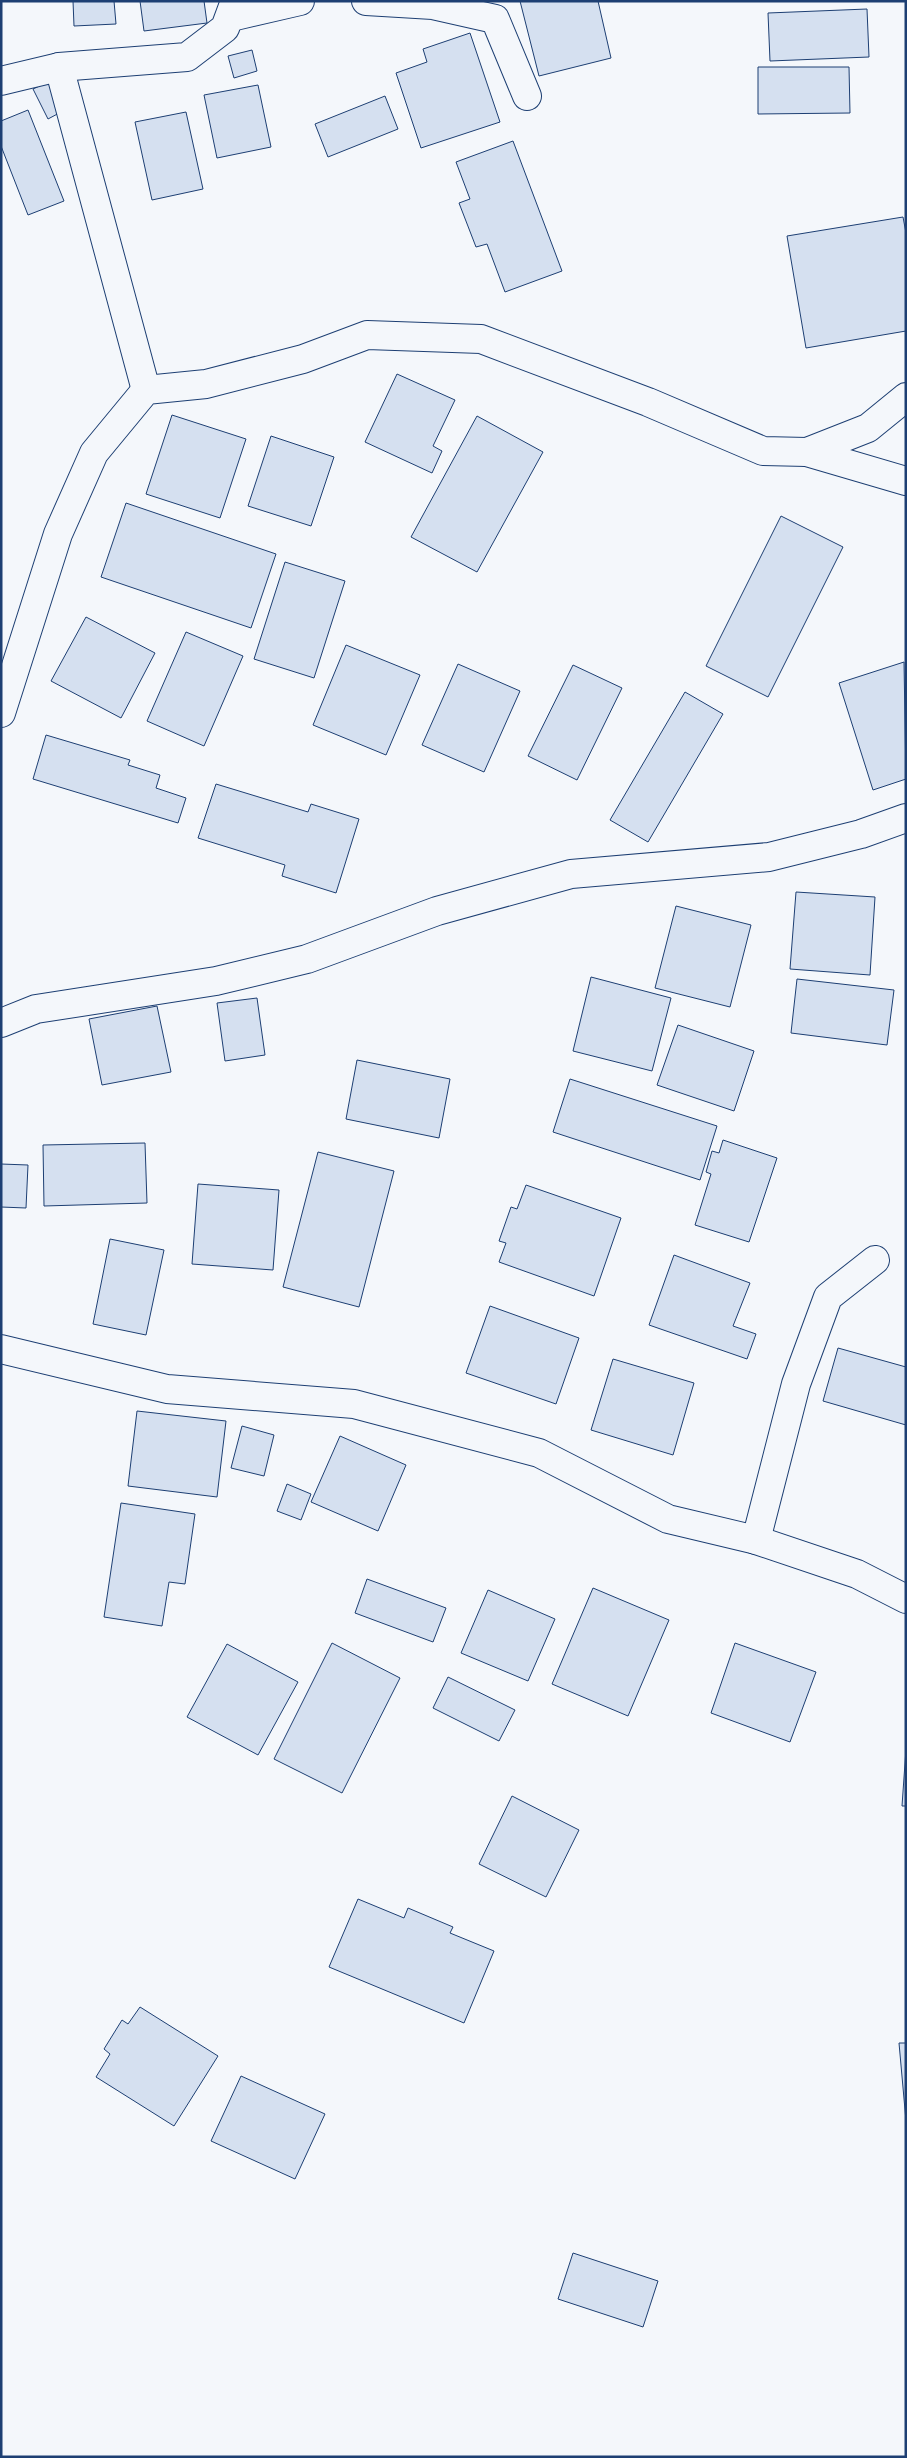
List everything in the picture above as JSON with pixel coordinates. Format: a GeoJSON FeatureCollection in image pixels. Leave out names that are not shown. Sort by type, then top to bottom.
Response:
{"type":"FeatureCollection","features":[{"type":"Feature","properties":{"kind":"street"},"geometry":{"type":"LineString","coordinates":[[1,82],[59,67],[187,57],[225,28],[233,9],[300,1]]}},
{"type":"Feature","properties":{"kind":"street"},"geometry":{"type":"LineString","coordinates":[[366,1],[433,5],[495,20],[527,96]]}},
{"type":"Feature","properties":{"kind":"street"},"geometry":{"type":"LineString","coordinates":[[59,67],[146,390]]}},
{"type":"Feature","properties":{"kind":"street"},"geometry":{"type":"LineString","coordinates":[[1,713],[58,534],[94,453],[146,390],[206,384],[303,359],[367,335],[481,339],[648,402],[763,451],[807,452],[906,481]]}},
{"type":"Feature","properties":{"kind":"street"},"geometry":{"type":"LineString","coordinates":[[807,452],[868,428],[906,398]]}},
{"type":"Feature","properties":{"kind":"street"},"geometry":{"type":"LineString","coordinates":[[1,1023],[36,1009],[216,980],[307,959],[437,911],[571,874],[769,856],[861,834],[906,818]]}},
{"type":"Feature","properties":{"kind":"street"},"geometry":{"type":"LineString","coordinates":[[756,1540],[796,1384],[828,1297],[875,1260]]}},
{"type":"Feature","properties":{"kind":"street"},"geometry":{"type":"LineString","coordinates":[[1,1349],[167,1389],[354,1404],[539,1453],[668,1519],[756,1540],[857,1574],[906,1599]]}},
{"type":"Feature","properties":{"kind":"building"},"geometry":{"type":"Polygon","coordinates":[[[73,1],[114,1],[116,24],[74,26],[73,1]]]}},
{"type":"Feature","properties":{"kind":"building"},"geometry":{"type":"Polygon","coordinates":[[[140,1],[204,1],[207,23],[144,31],[140,1]]]}},
{"type":"Feature","properties":{"kind":"building"},"geometry":{"type":"Polygon","coordinates":[[[520,1],[598,1],[611,58],[539,76],[520,1]]]}},
{"type":"Feature","properties":{"kind":"building"},"geometry":{"type":"Polygon","coordinates":[[[867,9],[869,57],[770,61],[768,13],[867,9]]]}},
{"type":"Feature","properties":{"kind":"building"},"geometry":{"type":"Polygon","coordinates":[[[470,33],[500,122],[421,148],[396,73],[427,62],[423,49],[470,33]]]}},
{"type":"Feature","properties":{"kind":"building"},"geometry":{"type":"Polygon","coordinates":[[[252,50],[257,71],[234,78],[228,56],[252,50]]]}},
{"type":"Feature","properties":{"kind":"building"},"geometry":{"type":"Polygon","coordinates":[[[758,67],[849,67],[850,113],[758,114],[758,67]]]}},
{"type":"Feature","properties":{"kind":"building"},"geometry":{"type":"Polygon","coordinates":[[[48,82],[63,111],[48,119],[33,89],[48,82]]]}},
{"type":"Feature","properties":{"kind":"building"},"geometry":{"type":"Polygon","coordinates":[[[258,85],[271,147],[217,158],[204,95],[258,85]]]}},
{"type":"Feature","properties":{"kind":"building"},"geometry":{"type":"Polygon","coordinates":[[[385,96],[398,129],[328,157],[315,124],[385,96]]]}},
{"type":"Feature","properties":{"kind":"building"},"geometry":{"type":"Polygon","coordinates":[[[28,110],[64,201],[28,215],[1,146],[1,121],[28,110]]]}},
{"type":"Feature","properties":{"kind":"building"},"geometry":{"type":"Polygon","coordinates":[[[186,112],[203,189],[152,200],[135,122],[186,112]]]}},
{"type":"Feature","properties":{"kind":"building"},"geometry":{"type":"Polygon","coordinates":[[[513,141],[562,271],[505,292],[487,244],[476,247],[459,203],[470,199],[456,162],[513,141]]]}},
{"type":"Feature","properties":{"kind":"building"},"geometry":{"type":"Polygon","coordinates":[[[903,217],[906,233],[906,331],[806,348],[787,236],[903,217]]]}},
{"type":"Feature","properties":{"kind":"building"},"geometry":{"type":"Polygon","coordinates":[[[397,374],[455,400],[433,446],[442,451],[432,473],[365,442],[397,374]]]}},
{"type":"Feature","properties":{"kind":"building"},"geometry":{"type":"Polygon","coordinates":[[[172,415],[246,439],[220,518],[146,494],[172,415]]]}},
{"type":"Feature","properties":{"kind":"building"},"geometry":{"type":"Polygon","coordinates":[[[477,416],[543,452],[477,572],[411,537],[477,416]]]}},
{"type":"Feature","properties":{"kind":"building"},"geometry":{"type":"Polygon","coordinates":[[[271,436],[334,457],[311,526],[248,506],[271,436]]]}},
{"type":"Feature","properties":{"kind":"building"},"geometry":{"type":"Polygon","coordinates":[[[126,503],[276,554],[251,628],[101,577],[126,503]]]}},
{"type":"Feature","properties":{"kind":"building"},"geometry":{"type":"Polygon","coordinates":[[[781,516],[843,547],[768,697],[706,666],[781,516]]]}},
{"type":"Feature","properties":{"kind":"building"},"geometry":{"type":"Polygon","coordinates":[[[285,562],[345,581],[314,678],[254,659],[285,562]]]}},
{"type":"Feature","properties":{"kind":"building"},"geometry":{"type":"Polygon","coordinates":[[[86,617],[155,653],[121,718],[51,681],[86,617]]]}},
{"type":"Feature","properties":{"kind":"building"},"geometry":{"type":"Polygon","coordinates":[[[186,632],[243,656],[204,746],[147,721],[186,632]]]}},
{"type":"Feature","properties":{"kind":"building"},"geometry":{"type":"Polygon","coordinates":[[[346,645],[420,675],[386,755],[313,725],[346,645]]]}},
{"type":"Feature","properties":{"kind":"building"},"geometry":{"type":"Polygon","coordinates":[[[904,662],[906,779],[873,790],[839,683],[904,662]]]}},
{"type":"Feature","properties":{"kind":"building"},"geometry":{"type":"Polygon","coordinates":[[[458,664],[520,691],[484,772],[422,745],[458,664]]]}},
{"type":"Feature","properties":{"kind":"building"},"geometry":{"type":"Polygon","coordinates":[[[573,665],[622,688],[577,780],[528,756],[573,665]]]}},
{"type":"Feature","properties":{"kind":"building"},"geometry":{"type":"Polygon","coordinates":[[[685,692],[723,714],[648,842],[610,820],[685,692]]]}},
{"type":"Feature","properties":{"kind":"building"},"geometry":{"type":"Polygon","coordinates":[[[46,735],[130,760],[128,765],[160,775],[156,788],[186,798],[178,823],[33,779],[46,735]]]}},
{"type":"Feature","properties":{"kind":"building"},"geometry":{"type":"Polygon","coordinates":[[[216,784],[308,812],[311,804],[359,819],[336,893],[282,876],[285,865],[198,838],[216,784]]]}},
{"type":"Feature","properties":{"kind":"building"},"geometry":{"type":"Polygon","coordinates":[[[796,892],[875,897],[870,975],[790,969],[796,892]]]}},
{"type":"Feature","properties":{"kind":"building"},"geometry":{"type":"Polygon","coordinates":[[[676,906],[751,925],[730,1007],[655,988],[676,906]]]}},
{"type":"Feature","properties":{"kind":"building"},"geometry":{"type":"Polygon","coordinates":[[[591,977],[671,998],[652,1071],[573,1051],[591,977]]]}},
{"type":"Feature","properties":{"kind":"building"},"geometry":{"type":"Polygon","coordinates":[[[797,979],[894,990],[887,1045],[791,1033],[797,979]]]}},
{"type":"Feature","properties":{"kind":"building"},"geometry":{"type":"Polygon","coordinates":[[[257,998],[265,1055],[225,1061],[217,1003],[257,998]]]}},
{"type":"Feature","properties":{"kind":"building"},"geometry":{"type":"Polygon","coordinates":[[[157,1006],[171,1072],[102,1085],[89,1019],[157,1006]]]}},
{"type":"Feature","properties":{"kind":"building"},"geometry":{"type":"Polygon","coordinates":[[[678,1025],[754,1051],[734,1111],[657,1085],[678,1025]]]}},
{"type":"Feature","properties":{"kind":"building"},"geometry":{"type":"Polygon","coordinates":[[[357,1060],[450,1079],[439,1138],[346,1119],[357,1060]]]}},
{"type":"Feature","properties":{"kind":"building"},"geometry":{"type":"Polygon","coordinates":[[[570,1079],[717,1126],[700,1180],[553,1132],[570,1079]]]}},
{"type":"Feature","properties":{"kind":"building"},"geometry":{"type":"Polygon","coordinates":[[[723,1140],[777,1158],[749,1242],[695,1225],[711,1174],[706,1172],[712,1151],[719,1153],[723,1140]]]}},
{"type":"Feature","properties":{"kind":"building"},"geometry":{"type":"Polygon","coordinates":[[[145,1143],[147,1203],[44,1206],[43,1145],[145,1143]]]}},
{"type":"Feature","properties":{"kind":"building"},"geometry":{"type":"Polygon","coordinates":[[[318,1152],[394,1171],[359,1307],[283,1287],[318,1152]]]}},
{"type":"Feature","properties":{"kind":"building"},"geometry":{"type":"Polygon","coordinates":[[[1,1164],[28,1165],[26,1208],[1,1207],[1,1164]]]}},
{"type":"Feature","properties":{"kind":"building"},"geometry":{"type":"Polygon","coordinates":[[[198,1184],[279,1190],[273,1270],[192,1264],[198,1184]]]}},
{"type":"Feature","properties":{"kind":"building"},"geometry":{"type":"Polygon","coordinates":[[[526,1185],[621,1218],[594,1296],[499,1262],[506,1243],[499,1241],[511,1207],[517,1209],[526,1185]]]}},
{"type":"Feature","properties":{"kind":"building"},"geometry":{"type":"Polygon","coordinates":[[[110,1239],[164,1250],[146,1335],[93,1324],[110,1239]]]}},
{"type":"Feature","properties":{"kind":"building"},"geometry":{"type":"Polygon","coordinates":[[[674,1255],[750,1283],[733,1326],[756,1334],[747,1359],[649,1325],[674,1255]]]}},
{"type":"Feature","properties":{"kind":"building"},"geometry":{"type":"Polygon","coordinates":[[[490,1306],[579,1338],[556,1404],[466,1373],[490,1306]]]}},
{"type":"Feature","properties":{"kind":"building"},"geometry":{"type":"Polygon","coordinates":[[[838,1348],[906,1367],[906,1425],[823,1401],[838,1348]]]}},
{"type":"Feature","properties":{"kind":"building"},"geometry":{"type":"Polygon","coordinates":[[[613,1359],[694,1383],[673,1455],[591,1430],[613,1359]]]}},
{"type":"Feature","properties":{"kind":"building"},"geometry":{"type":"Polygon","coordinates":[[[137,1411],[226,1421],[217,1497],[128,1486],[137,1411]]]}},
{"type":"Feature","properties":{"kind":"building"},"geometry":{"type":"Polygon","coordinates":[[[242,1426],[274,1435],[264,1476],[231,1468],[242,1426]]]}},
{"type":"Feature","properties":{"kind":"building"},"geometry":{"type":"Polygon","coordinates":[[[340,1436],[406,1465],[378,1531],[311,1502],[340,1436]]]}},
{"type":"Feature","properties":{"kind":"building"},"geometry":{"type":"Polygon","coordinates":[[[287,1484],[311,1494],[301,1520],[277,1511],[287,1484]]]}},
{"type":"Feature","properties":{"kind":"building"},"geometry":{"type":"Polygon","coordinates":[[[121,1503],[195,1514],[185,1584],[169,1582],[162,1626],[104,1617],[121,1503]]]}},
{"type":"Feature","properties":{"kind":"building"},"geometry":{"type":"Polygon","coordinates":[[[367,1579],[446,1608],[433,1642],[355,1613],[367,1579]]]}},
{"type":"Feature","properties":{"kind":"building"},"geometry":{"type":"Polygon","coordinates":[[[593,1588],[669,1620],[628,1716],[552,1684],[593,1588]]]}},
{"type":"Feature","properties":{"kind":"building"},"geometry":{"type":"Polygon","coordinates":[[[488,1590],[555,1619],[528,1681],[461,1653],[488,1590]]]}},
{"type":"Feature","properties":{"kind":"building"},"geometry":{"type":"Polygon","coordinates":[[[332,1643],[400,1678],[342,1793],[274,1759],[332,1643]]]}},
{"type":"Feature","properties":{"kind":"building"},"geometry":{"type":"Polygon","coordinates":[[[735,1643],[816,1672],[790,1742],[711,1713],[735,1643]]]}},
{"type":"Feature","properties":{"kind":"building"},"geometry":{"type":"Polygon","coordinates":[[[227,1644],[298,1682],[258,1755],[187,1717],[227,1644]]]}},
{"type":"Feature","properties":{"kind":"building"},"geometry":{"type":"Polygon","coordinates":[[[448,1677],[515,1710],[499,1741],[433,1708],[448,1677]]]}},
{"type":"Feature","properties":{"kind":"building"},"geometry":{"type":"Polygon","coordinates":[[[906,1749],[906,1806],[902,1806],[906,1749]]]}},
{"type":"Feature","properties":{"kind":"building"},"geometry":{"type":"Polygon","coordinates":[[[512,1796],[579,1830],[546,1897],[479,1864],[512,1796]]]}},
{"type":"Feature","properties":{"kind":"building"},"geometry":{"type":"Polygon","coordinates":[[[358,1899],[404,1918],[408,1908],[453,1927],[450,1933],[494,1951],[464,2023],[329,1967],[358,1899]]]}},
{"type":"Feature","properties":{"kind":"building"},"geometry":{"type":"Polygon","coordinates":[[[140,2007],[218,2056],[174,2126],[96,2077],[110,2054],[104,2049],[122,2020],[128,2024],[140,2007]]]}},
{"type":"Feature","properties":{"kind":"building"},"geometry":{"type":"Polygon","coordinates":[[[899,2043],[906,2043],[906,2121],[899,2043]]]}},
{"type":"Feature","properties":{"kind":"building"},"geometry":{"type":"Polygon","coordinates":[[[241,2076],[325,2114],[295,2179],[211,2141],[241,2076]]]}},
{"type":"Feature","properties":{"kind":"building"},"geometry":{"type":"Polygon","coordinates":[[[573,2253],[658,2281],[643,2327],[558,2299],[573,2253]]]}}]}
